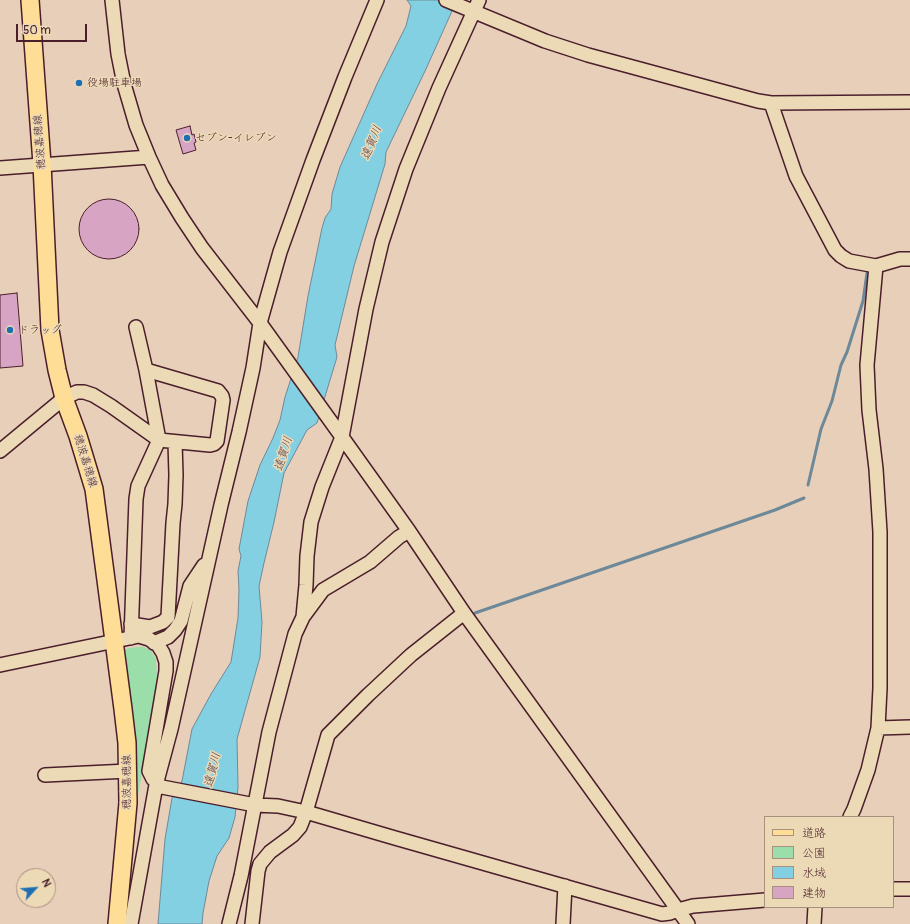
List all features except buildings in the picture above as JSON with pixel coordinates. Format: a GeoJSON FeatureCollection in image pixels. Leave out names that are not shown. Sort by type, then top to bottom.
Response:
{"type":"FeatureCollection","features":[{"type":"Feature","properties":{"kind":"main road","name":"穂波嘉穂線"},"geometry":{"type":"LineString","coordinates":[[30,0],[42,164],[50,330],[57,370],[64,398],[94,489],[127,743],[128,803],[117,924]]}},
{"type":"Feature","properties":{"kind":"street"},"geometry":{"type":"LineString","coordinates":[[112,0],[117,50],[124,84],[136,125],[162,185],[182,218],[198,242],[263,328],[339,433],[409,531],[464,613],[688,924]]}},
{"type":"Feature","properties":{"kind":"street"},"geometry":{"type":"LineString","coordinates":[[131,924],[170,729],[280,252],[310,167],[377,0]]}},
{"type":"Feature","properties":{"kind":"street"},"geometry":{"type":"LineString","coordinates":[[446,0],[474,7],[545,41],[588,55],[771,104],[910,102]]}},
{"type":"Feature","properties":{"kind":"street"},"geometry":{"type":"LineString","coordinates":[[229,924],[241,876],[252,804],[269,732],[302,617],[311,522],[339,433],[382,242],[406,169],[474,7]]}},
{"type":"Feature","properties":{"kind":"street"},"geometry":{"type":"LineString","coordinates":[[771,104],[796,176],[835,250],[841,256],[850,261],[876,266],[900,259],[910,258]]}},
{"type":"Feature","properties":{"kind":"street"},"geometry":{"type":"LineString","coordinates":[[0,168],[149,157]]}},
{"type":"Feature","properties":{"kind":"street"},"geometry":{"type":"LineString","coordinates":[[850,816],[868,770],[878,728],[880,688],[880,532],[876,469],[869,410],[867,365],[876,266]]}},
{"type":"Feature","properties":{"kind":"street"},"geometry":{"type":"LineString","coordinates":[[131,638],[136,498],[138,486],[159,440],[146,370],[136,327]]}},
{"type":"Feature","properties":{"kind":"street"},"geometry":{"type":"LineString","coordinates":[[1,449],[64,398],[77,392],[84,392],[93,395],[159,440],[210,445],[214,444],[217,441],[223,400],[218,391],[146,370]]}},
{"type":"Feature","properties":{"kind":"street"},"geometry":{"type":"LineString","coordinates":[[131,624],[150,627],[163,622],[168,617],[175,504],[175,442]]}},
{"type":"Feature","properties":{"kind":"street"},"geometry":{"type":"LineString","coordinates":[[302,617],[323,590],[370,562],[399,537],[409,531]]}},
{"type":"Feature","properties":{"kind":"street"},"geometry":{"type":"LineString","coordinates":[[154,643],[168,636],[175,630],[181,621],[190,586],[210,556]]}},
{"type":"Feature","properties":{"kind":"street"},"geometry":{"type":"LineString","coordinates":[[252,924],[260,864],[270,852],[294,835],[300,827],[306,812],[328,735],[411,655],[464,613]]}},
{"type":"Feature","properties":{"kind":"street"},"geometry":{"type":"LineString","coordinates":[[0,666],[139,636],[149,639],[158,645],[166,662],[166,671],[149,771],[153,779],[160,785],[252,804],[278,806],[306,812],[662,914],[693,906],[764,900]]}},
{"type":"Feature","properties":{"kind":"street"},"geometry":{"type":"LineString","coordinates":[[878,728],[910,727]]}},
{"type":"Feature","properties":{"kind":"street"},"geometry":{"type":"LineString","coordinates":[[45,775],[128,771]]}},
{"type":"Feature","properties":{"kind":"street"},"geometry":{"type":"LineString","coordinates":[[563,924],[565,886]]}},
{"type":"Feature","properties":{"kind":"street"},"geometry":{"type":"LineString","coordinates":[[894,889],[910,889]]}},
{"type":"Feature","properties":{"kind":"street"},"geometry":{"type":"LineString","coordinates":[[814,924],[815,908]]}},
{"type":"Feature","properties":{"kind":"green space"},"geometry":{"type":"Polygon","coordinates":[[[144,647],[151,651],[156,659],[157,677],[138,796],[136,744],[125,649],[144,647]]]}},
{"type":"Feature","properties":{"kind":"water","name":"遠賀川"},"geometry":{"type":"Polygon","coordinates":[[[407,0],[457,0],[386,152],[385,164],[354,266],[335,345],[337,357],[317,423],[307,430],[284,473],[259,586],[262,622],[260,657],[237,739],[238,787],[235,817],[229,838],[217,856],[209,881],[202,924],[158,924],[165,839],[172,798],[182,781],[192,729],[231,662],[238,618],[238,571],[241,556],[239,549],[248,501],[260,465],[280,420],[285,397],[298,357],[308,296],[322,228],[325,218],[331,209],[332,194],[340,167],[377,84],[406,26],[411,6],[407,0]]]}},
{"type":"Feature","properties":{"kind":"waterway"},"geometry":{"type":"LineString","coordinates":[[808,485],[821,429],[832,401],[841,365],[847,352],[863,301],[867,273]]}},
{"type":"Feature","properties":{"kind":"waterway"},"geometry":{"type":"LineString","coordinates":[[475,613],[775,510],[804,498]]}},
{"type":"Feature","properties":{"kind":"place","name":"役場駐車場"},"geometry":{"type":"Point","coordinates":[79,83]}},
{"type":"Feature","properties":{"kind":"place","name":"セブン-イレブン"},"geometry":{"type":"Point","coordinates":[187,138]}},
{"type":"Feature","properties":{"kind":"place","name":"ドラッグ"},"geometry":{"type":"Point","coordinates":[10,330]}}]}
